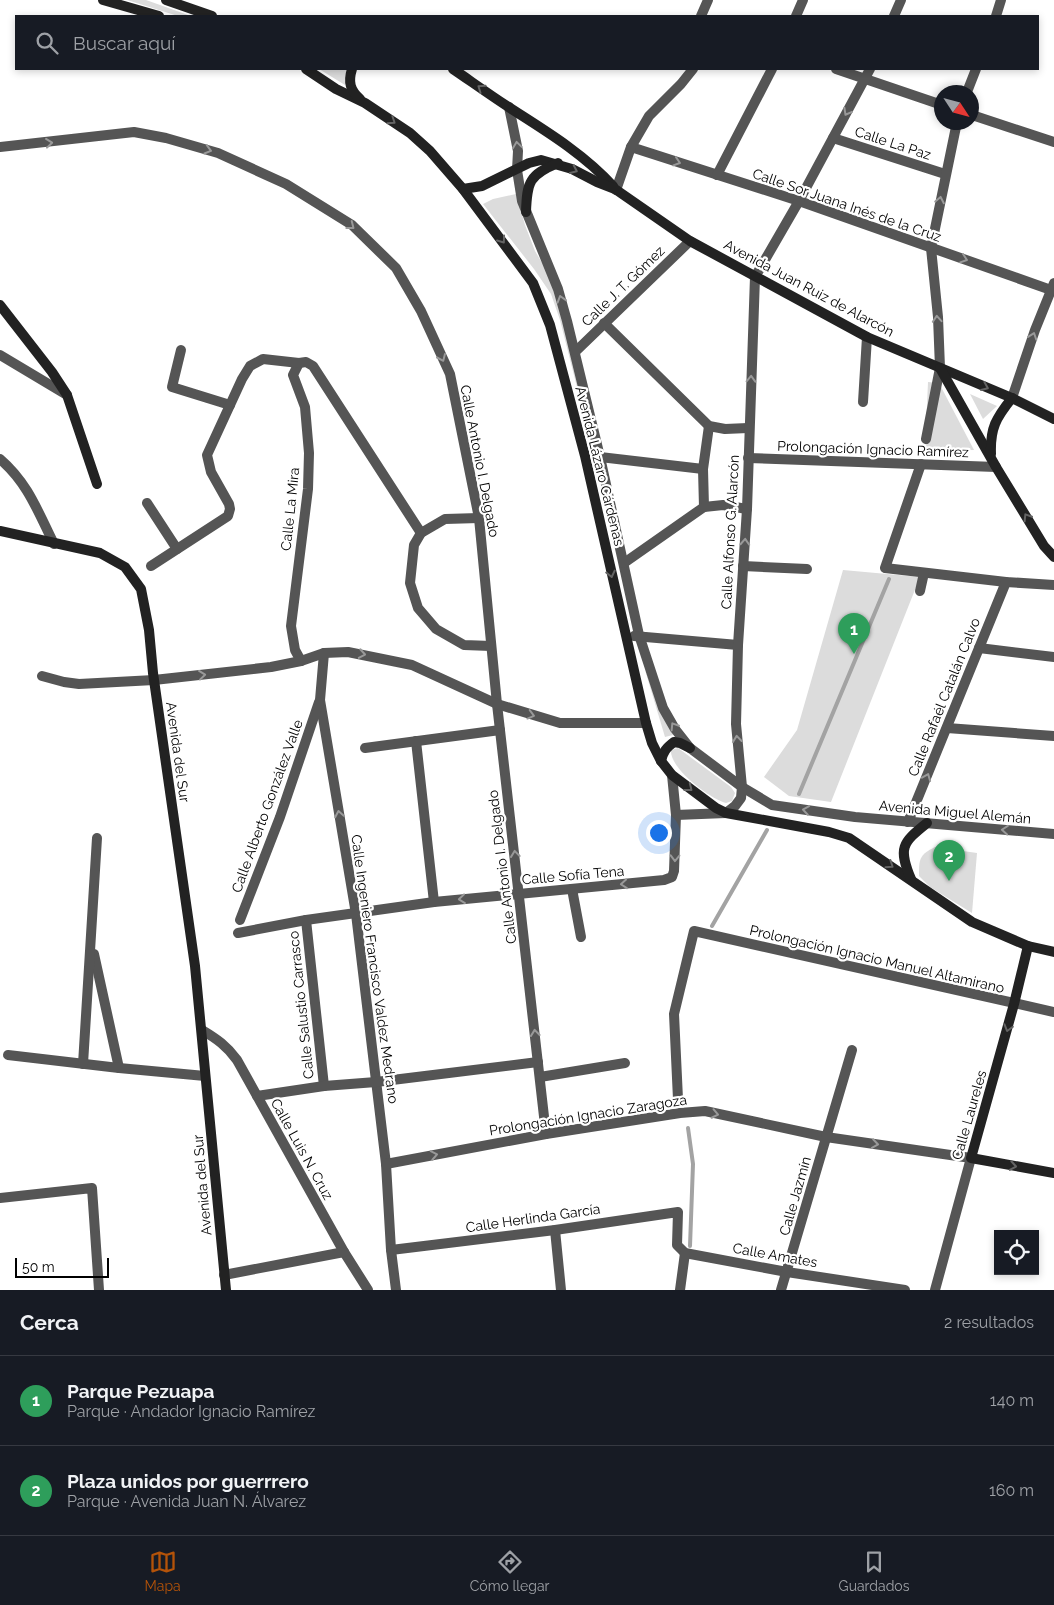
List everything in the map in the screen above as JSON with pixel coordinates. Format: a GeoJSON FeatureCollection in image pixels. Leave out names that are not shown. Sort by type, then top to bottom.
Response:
{"type":"FeatureCollection","features":[{"type":"Feature","properties":{"kind":"main road"},"geometry":{"type":"LineString","coordinates":[[103,0],[155,15]]}},
{"type":"Feature","properties":{"kind":"main road"},"geometry":{"type":"LineString","coordinates":[[166,0],[209,15]]}},
{"type":"Feature","properties":{"kind":"main road","name":"Avenida Lázaro Cárdenas"},"geometry":{"type":"LineString","coordinates":[[308,70],[365,103],[410,133],[430,151],[463,190],[533,282],[550,325],[585,456],[646,723],[652,743],[661,761],[672,775],[716,808],[726,813],[828,832],[849,838],[972,922],[1028,946],[1054,952]]}},
{"type":"Feature","properties":{"kind":"main road"},"geometry":{"type":"LineString","coordinates":[[352,70],[350,85],[353,92],[365,103]]}},
{"type":"Feature","properties":{"kind":"main road"},"geometry":{"type":"LineString","coordinates":[[454,70],[508,107],[540,126],[597,169],[616,190]]}},
{"type":"Feature","properties":{"kind":"main road"},"geometry":{"type":"LineString","coordinates":[[463,190],[482,186],[529,163],[542,160],[558,164],[616,190]]}},
{"type":"Feature","properties":{"kind":"main road"},"geometry":{"type":"LineString","coordinates":[[526,212],[527,191],[532,180],[540,171],[558,164]]}},
{"type":"Feature","properties":{"kind":"main road","name":"Avenida Juan Ruiz de Alarcón"},"geometry":{"type":"LineString","coordinates":[[616,190],[690,241],[867,337],[1012,398],[1054,419]]}},
{"type":"Feature","properties":{"kind":"main road"},"geometry":{"type":"LineString","coordinates":[[0,305],[52,372],[67,395],[97,484]]}},
{"type":"Feature","properties":{"kind":"main road"},"geometry":{"type":"LineString","coordinates":[[940,368],[1044,546],[1054,557]]}},
{"type":"Feature","properties":{"kind":"main road"},"geometry":{"type":"LineString","coordinates":[[994,462],[990,438],[993,427],[1000,412],[1012,398]]}},
{"type":"Feature","properties":{"kind":"main road","name":"Avenida del Sur"},"geometry":{"type":"LineString","coordinates":[[0,531],[100,553],[125,567],[141,590],[149,630],[154,680],[195,966],[226,1290]]}},
{"type":"Feature","properties":{"kind":"main road"},"geometry":{"type":"LineString","coordinates":[[661,761],[666,748],[674,742],[690,748]]}},
{"type":"Feature","properties":{"kind":"main road"},"geometry":{"type":"LineString","coordinates":[[911,879],[904,864],[903,849],[910,837],[927,823]]}},
{"type":"Feature","properties":{"kind":"main road","name":"Calle Laureles"},"geometry":{"type":"LineString","coordinates":[[971,1158],[1014,1004],[1028,946]]}},
{"type":"Feature","properties":{"kind":"main road"},"geometry":{"type":"LineString","coordinates":[[971,1158],[1054,1173]]}},
{"type":"Feature","properties":{"kind":"street"},"geometry":{"type":"LineString","coordinates":[[701,15],[708,0]]}},
{"type":"Feature","properties":{"kind":"street"},"geometry":{"type":"LineString","coordinates":[[796,15],[803,0]]}},
{"type":"Feature","properties":{"kind":"street"},"geometry":{"type":"LineString","coordinates":[[894,15],[901,0]]}},
{"type":"Feature","properties":{"kind":"street"},"geometry":{"type":"LineString","coordinates":[[996,15],[1001,0]]}},
{"type":"Feature","properties":{"kind":"street"},"geometry":{"type":"LineString","coordinates":[[616,190],[631,148],[649,116],[692,70]]}},
{"type":"Feature","properties":{"kind":"street"},"geometry":{"type":"LineString","coordinates":[[717,175],[771,70]]}},
{"type":"Feature","properties":{"kind":"street"},"geometry":{"type":"LineString","coordinates":[[842,70],[868,74],[934,102]]}},
{"type":"Feature","properties":{"kind":"street"},"geometry":{"type":"LineString","coordinates":[[970,85],[976,70]]}},
{"type":"Feature","properties":{"kind":"street"},"geometry":{"type":"LineString","coordinates":[[755,277],[868,74]]}},
{"type":"Feature","properties":{"kind":"street","name":"Avenida Lázaro Cárdenas"},"geometry":{"type":"LineString","coordinates":[[508,107],[518,152],[522,200],[558,289],[600,456],[639,635],[663,708],[675,729],[690,748],[742,787],[772,805],[854,817]]}},
{"type":"Feature","properties":{"kind":"street"},"geometry":{"type":"LineString","coordinates":[[979,117],[1054,142]]}},
{"type":"Feature","properties":{"kind":"street"},"geometry":{"type":"LineString","coordinates":[[926,439],[940,368],[938,317],[931,248],[955,130]]}},
{"type":"Feature","properties":{"kind":"street","name":"Calle Antonio I. Delgado"},"geometry":{"type":"LineString","coordinates":[[0,147],[134,132],[166,138],[218,153],[286,184],[352,225],[396,268],[421,311],[450,374],[479,518],[497,704],[546,1134]]}},
{"type":"Feature","properties":{"kind":"street","name":"Calle La Paz"},"geometry":{"type":"LineString","coordinates":[[833,138],[945,174]]}},
{"type":"Feature","properties":{"kind":"street","name":"Calle Sor Juana Inés de la Cruz"},"geometry":{"type":"LineString","coordinates":[[631,148],[799,201],[931,248],[1053,288]]}},
{"type":"Feature","properties":{"kind":"street","name":"Calle J. T. Gómez"},"geometry":{"type":"LineString","coordinates":[[575,352],[690,241]]}},
{"type":"Feature","properties":{"kind":"street","name":"Calle Alfonso G. Alarcón"},"geometry":{"type":"LineString","coordinates":[[742,787],[736,724],[738,645],[747,509],[748,428],[755,277]]}},
{"type":"Feature","properties":{"kind":"street"},"geometry":{"type":"LineString","coordinates":[[1012,398],[1035,330],[1053,288]]}},
{"type":"Feature","properties":{"kind":"street"},"geometry":{"type":"LineString","coordinates":[[604,323],[709,426],[748,428]]}},
{"type":"Feature","properties":{"kind":"street"},"geometry":{"type":"LineString","coordinates":[[863,402],[867,337]]}},
{"type":"Feature","properties":{"kind":"street"},"geometry":{"type":"LineString","coordinates":[[182,350],[172,387],[230,405]]}},
{"type":"Feature","properties":{"kind":"street"},"geometry":{"type":"LineString","coordinates":[[0,355],[67,395]]}},
{"type":"Feature","properties":{"kind":"street"},"geometry":{"type":"LineString","coordinates":[[151,566],[228,516],[229,504],[211,472],[207,456],[250,366],[263,360],[306,362],[313,366],[421,533]]}},
{"type":"Feature","properties":{"kind":"street","name":"Calle La Mira"},"geometry":{"type":"LineString","coordinates":[[299,362],[293,375],[305,407],[309,453],[308,489],[291,626],[295,650],[301,661]]}},
{"type":"Feature","properties":{"kind":"street"},"geometry":{"type":"LineString","coordinates":[[704,507],[703,469],[709,426]]}},
{"type":"Feature","properties":{"kind":"street"},"geometry":{"type":"LineString","coordinates":[[600,456],[703,469]]}},
{"type":"Feature","properties":{"kind":"street","name":"Prolongación Ignacio Ramírez"},"geometry":{"type":"LineString","coordinates":[[748,458],[921,464],[994,462]]}},
{"type":"Feature","properties":{"kind":"street"},"geometry":{"type":"LineString","coordinates":[[0,459],[28,489],[54,544]]}},
{"type":"Feature","properties":{"kind":"street"},"geometry":{"type":"LineString","coordinates":[[921,464],[885,568],[1006,582],[1054,585]]}},
{"type":"Feature","properties":{"kind":"street"},"geometry":{"type":"LineString","coordinates":[[147,502],[177,549]]}},
{"type":"Feature","properties":{"kind":"street"},"geometry":{"type":"LineString","coordinates":[[624,563],[704,507],[723,505],[747,509]]}},
{"type":"Feature","properties":{"kind":"street"},"geometry":{"type":"LineString","coordinates":[[479,518],[445,519],[421,533],[414,545],[410,583],[418,608],[436,629],[464,645],[491,646]]}},
{"type":"Feature","properties":{"kind":"street"},"geometry":{"type":"LineString","coordinates":[[743,566],[807,569]]}},
{"type":"Feature","properties":{"kind":"street"},"geometry":{"type":"LineString","coordinates":[[920,591],[924,573]]}},
{"type":"Feature","properties":{"kind":"street","name":"Calle Rafaél Catalán Calvo"},"geometry":{"type":"LineString","coordinates":[[908,822],[1006,582]]}},
{"type":"Feature","properties":{"kind":"street"},"geometry":{"type":"LineString","coordinates":[[626,637],[639,635],[738,645]]}},
{"type":"Feature","properties":{"kind":"street"},"geometry":{"type":"LineString","coordinates":[[979,648],[1054,657]]}},
{"type":"Feature","properties":{"kind":"street"},"geometry":{"type":"LineString","coordinates":[[42,676],[79,684],[154,680],[263,668],[301,661],[324,653],[348,652],[412,665],[497,704],[560,723],[646,723]]}},
{"type":"Feature","properties":{"kind":"street","name":"Calle Ingeniero Francisco Valdez Medrano"},"geometry":{"type":"LineString","coordinates":[[324,653],[320,700],[356,914],[386,1164],[391,1250],[396,1290]]}},
{"type":"Feature","properties":{"kind":"street","name":"Calle Alberto González Valle"},"geometry":{"type":"LineString","coordinates":[[240,920],[280,817],[320,700]]}},
{"type":"Feature","properties":{"kind":"street"},"geometry":{"type":"LineString","coordinates":[[947,728],[1054,736]]}},
{"type":"Feature","properties":{"kind":"street"},"geometry":{"type":"LineString","coordinates":[[365,748],[500,730]]}},
{"type":"Feature","properties":{"kind":"street"},"geometry":{"type":"LineString","coordinates":[[416,741],[434,902]]}},
{"type":"Feature","properties":{"kind":"street"},"geometry":{"type":"LineString","coordinates":[[672,775],[676,814],[726,813],[741,798],[742,787]]}},
{"type":"Feature","properties":{"kind":"street","name":"Calle Sofía Tena"},"geometry":{"type":"LineString","coordinates":[[238,932],[306,920],[434,902],[664,880],[672,877],[674,871],[676,814]]}},
{"type":"Feature","properties":{"kind":"street","name":"Avenida Miguel Alemán"},"geometry":{"type":"LineString","coordinates":[[854,817],[1054,834]]}},
{"type":"Feature","properties":{"kind":"street"},"geometry":{"type":"LineString","coordinates":[[83,1064],[97,838]]}},
{"type":"Feature","properties":{"kind":"street"},"geometry":{"type":"LineString","coordinates":[[572,889],[581,937]]}},
{"type":"Feature","properties":{"kind":"street","name":"Calle Salustio Carrasco"},"geometry":{"type":"LineString","coordinates":[[306,920],[324,1086]]}},
{"type":"Feature","properties":{"kind":"street","name":"Prolongación Ignacio Manuel Altamirano"},"geometry":{"type":"LineString","coordinates":[[678,1099],[674,1014],[694,931],[1054,1012]]}},
{"type":"Feature","properties":{"kind":"street"},"geometry":{"type":"LineString","coordinates":[[91,942],[119,1068]]}},
{"type":"Feature","properties":{"kind":"street","name":"Calle Luis N. Cruz"},"geometry":{"type":"LineString","coordinates":[[202,1030],[220,1040],[230,1049],[344,1252],[368,1290]]}},
{"type":"Feature","properties":{"kind":"street","name":"Calle Jazmín"},"geometry":{"type":"LineString","coordinates":[[781,1290],[852,1050]]}},
{"type":"Feature","properties":{"kind":"street"},"geometry":{"type":"LineString","coordinates":[[8,1055],[205,1076]]}},
{"type":"Feature","properties":{"kind":"street"},"geometry":{"type":"LineString","coordinates":[[257,1096],[324,1086],[376,1082],[538,1062]]}},
{"type":"Feature","properties":{"kind":"street"},"geometry":{"type":"LineString","coordinates":[[540,1077],[625,1062]]}},
{"type":"Feature","properties":{"kind":"street","name":"Prolongación Ignacio Zaragoza"},"geometry":{"type":"LineString","coordinates":[[386,1164],[546,1134],[680,1113],[705,1112],[826,1138],[971,1158]]}},
{"type":"Feature","properties":{"kind":"street","name":"Calle Laureles"},"geometry":{"type":"LineString","coordinates":[[936,1290],[971,1158]]}},
{"type":"Feature","properties":{"kind":"street"},"geometry":{"type":"LineString","coordinates":[[0,1198],[92,1188],[99,1290]]}},
{"type":"Feature","properties":{"kind":"street","name":"Calle Herlinda García"},"geometry":{"type":"LineString","coordinates":[[391,1250],[556,1230],[678,1212],[677,1245],[685,1253]]}},
{"type":"Feature","properties":{"kind":"street"},"geometry":{"type":"LineString","coordinates":[[556,1230],[561,1290]]}},
{"type":"Feature","properties":{"kind":"street"},"geometry":{"type":"LineString","coordinates":[[224,1275],[344,1252]]}},
{"type":"Feature","properties":{"kind":"street"},"geometry":{"type":"LineString","coordinates":[[680,1290],[685,1253]]}},
{"type":"Feature","properties":{"kind":"street","name":"Calle Amates"},"geometry":{"type":"LineString","coordinates":[[685,1253],[787,1272],[905,1290]]}},
{"type":"Feature","properties":{"kind":"shaded area"},"geometry":{"type":"Polygon","coordinates":[[[127,0],[146,0],[188,15],[175,15],[127,0]]]}},
{"type":"Feature","properties":{"kind":"shaded area"},"geometry":{"type":"Polygon","coordinates":[[[321,70],[350,70],[345,85],[321,70]]]}},
{"type":"Feature","properties":{"kind":"shaded area"},"geometry":{"type":"Polygon","coordinates":[[[516,194],[535,251],[551,278],[567,330],[598,463],[560,320],[551,294],[534,269],[483,204],[493,199],[516,194]]]}},
{"type":"Feature","properties":{"kind":"shaded area"},"geometry":{"type":"Polygon","coordinates":[[[928,382],[939,383],[974,450],[925,451],[928,382]]]}},
{"type":"Feature","properties":{"kind":"shaded area"},"geometry":{"type":"Polygon","coordinates":[[[970,394],[997,406],[983,419],[970,394]]]}},
{"type":"Feature","properties":{"kind":"shaded area"},"geometry":{"type":"Polygon","coordinates":[[[843,570],[920,577],[831,802],[789,796],[764,777],[797,730],[843,570]]]}},
{"type":"Feature","properties":{"kind":"shaded area"},"geometry":{"type":"Polygon","coordinates":[[[645,670],[673,735],[665,737],[645,670]]]}},
{"type":"Feature","properties":{"kind":"shaded area"},"geometry":{"type":"Polygon","coordinates":[[[678,748],[731,787],[735,793],[732,801],[726,803],[710,796],[683,774],[672,757],[671,750],[678,748]]]}},
{"type":"Feature","properties":{"kind":"shaded area"},"geometry":{"type":"Polygon","coordinates":[[[935,847],[977,853],[972,913],[930,887],[919,876],[921,858],[935,847]]]}},
{"type":"Feature","properties":{"kind":"waterway"},"geometry":{"type":"LineString","coordinates":[[799,794],[889,579]]}},
{"type":"Feature","properties":{"kind":"waterway"},"geometry":{"type":"LineString","coordinates":[[712,926],[767,830]]}},
{"type":"Feature","properties":{"kind":"waterway"},"geometry":{"type":"LineString","coordinates":[[688,1128],[693,1164],[690,1246]]}},
{"type":"Feature","properties":{"kind":"place","name":"Parque Pezuapa"},"geometry":{"type":"Point","coordinates":[854,654]}},
{"type":"Feature","properties":{"kind":"place","name":"Plaza unidos por guerrrero"},"geometry":{"type":"Point","coordinates":[949,881]}}]}
